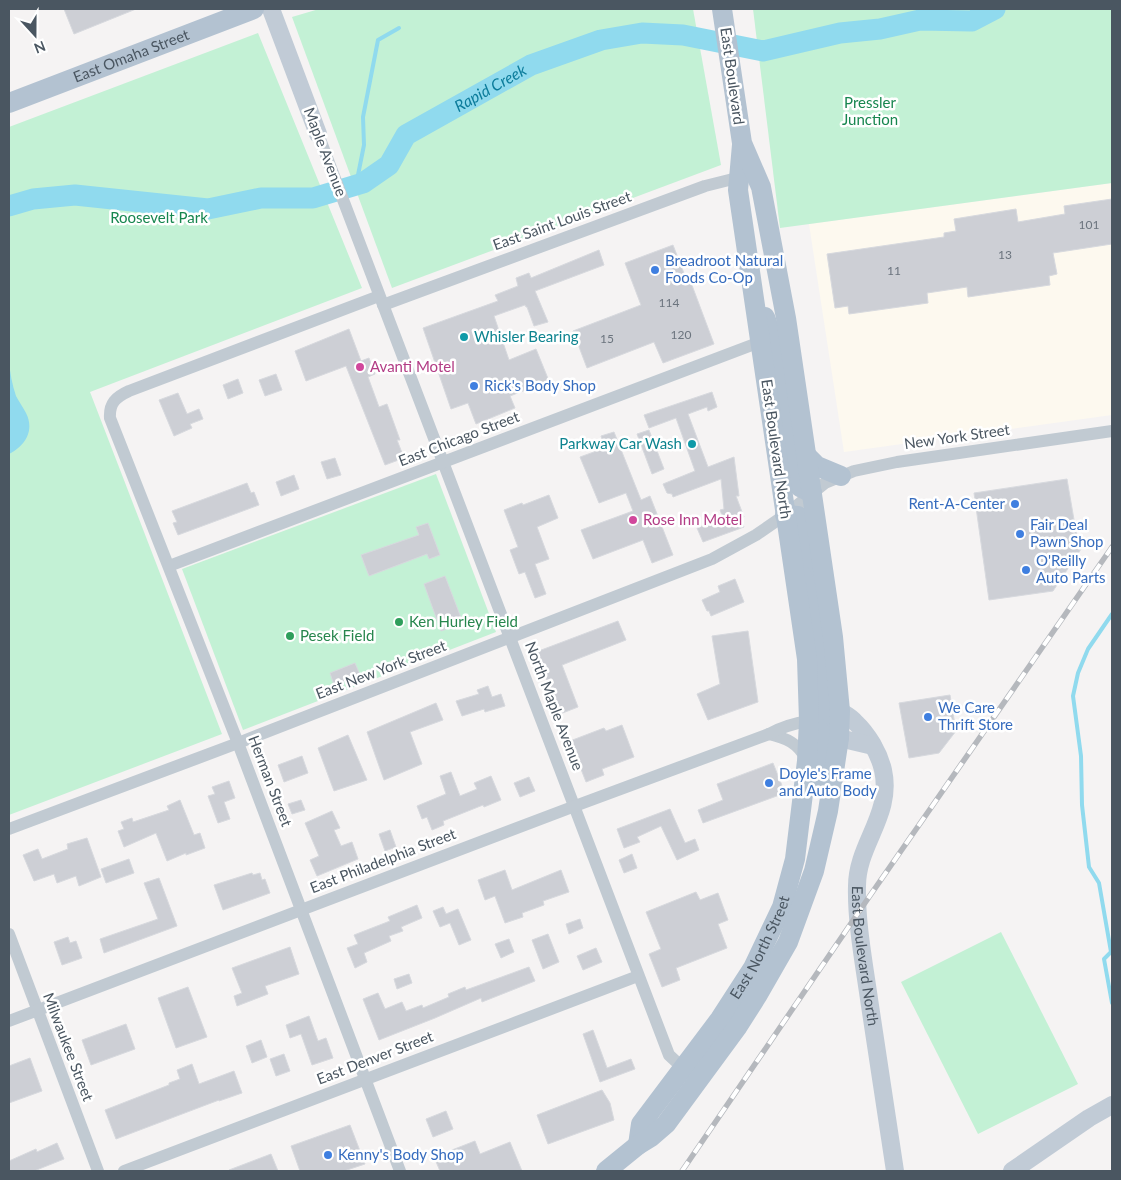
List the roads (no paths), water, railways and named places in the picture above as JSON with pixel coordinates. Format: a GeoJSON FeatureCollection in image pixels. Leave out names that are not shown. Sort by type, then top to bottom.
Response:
{"type":"FeatureCollection","features":[{"type":"Feature","properties":{"kind":"main road","name":"East Omaha Street"},"geometry":{"type":"LineString","coordinates":[[9,103],[254,9]]}},
{"type":"Feature","properties":{"kind":"main road","name":"East Boulevard"},"geometry":{"type":"LineString","coordinates":[[722,9],[747,175]]}},
{"type":"Feature","properties":{"kind":"main road","name":"East Boulevard North"},"geometry":{"type":"LineString","coordinates":[[747,175],[738,190],[807,659],[810,721]]}},
{"type":"Feature","properties":{"kind":"main road","name":"East Boulevard North"},"geometry":{"type":"LineString","coordinates":[[747,175],[744,180],[751,192],[763,245],[780,286],[786,318],[833,637],[840,711],[839,738]]}},
{"type":"Feature","properties":{"kind":"main road"},"geometry":{"type":"LineString","coordinates":[[751,279],[777,351],[796,482],[800,487],[812,492]]}},
{"type":"Feature","properties":{"kind":"main road"},"geometry":{"type":"LineString","coordinates":[[806,455],[817,466],[840,476]]}},
{"type":"Feature","properties":{"kind":"main road"},"geometry":{"type":"LineString","coordinates":[[786,515],[798,516],[801,521],[805,552],[827,596]]}},
{"type":"Feature","properties":{"kind":"main road"},"geometry":{"type":"LineString","coordinates":[[791,554],[816,609],[824,718],[827,729],[839,738]]}},
{"type":"Feature","properties":{"kind":"main road"},"geometry":{"type":"LineString","coordinates":[[810,721],[818,729],[823,746],[815,820],[814,871]]}},
{"type":"Feature","properties":{"kind":"main road","name":"East North Street"},"geometry":{"type":"LineString","coordinates":[[645,1141],[641,1124],[720,1019],[753,968],[782,907],[795,859],[810,721]]}},
{"type":"Feature","properties":{"kind":"main road","name":"East North Street"},"geometry":{"type":"LineString","coordinates":[[606,1171],[666,1124],[698,1082],[757,996],[788,942],[814,871],[828,811],[839,738]]}},
{"type":"Feature","properties":{"kind":"street","name":"Maple Avenue"},"geometry":{"type":"LineString","coordinates":[[271,9],[381,301]]}},
{"type":"Feature","properties":{"kind":"street","name":"East Saint Louis Street"},"geometry":{"type":"LineString","coordinates":[[111,404],[115,398],[129,391],[705,186],[747,175]]}},
{"type":"Feature","properties":{"kind":"street","name":"North Maple Avenue"},"geometry":{"type":"LineString","coordinates":[[381,301],[669,1055],[683,1068]]}},
{"type":"Feature","properties":{"kind":"street","name":"East Chicago Street"},"geometry":{"type":"LineString","coordinates":[[169,566],[760,342]]}},
{"type":"Feature","properties":{"kind":"street","name":"Herman Street"},"geometry":{"type":"LineString","coordinates":[[111,404],[109,410],[110,418],[238,743],[400,1171]]}},
{"type":"Feature","properties":{"kind":"street","name":"New York Street"},"geometry":{"type":"LineString","coordinates":[[786,515],[825,483],[854,471],[897,462],[1112,431]]}},
{"type":"Feature","properties":{"kind":"street","name":"East New York Street"},"geometry":{"type":"LineString","coordinates":[[9,829],[238,743],[712,559],[756,535],[786,515]]}},
{"type":"Feature","properties":{"kind":"street","name":"East Boulevard North"},"geometry":{"type":"LineString","coordinates":[[840,711],[857,723],[873,746],[883,770],[884,796],[882,808],[878,822],[861,859],[856,883],[856,897],[895,1171]]}},
{"type":"Feature","properties":{"kind":"street","name":"East Philadelphia Street"},"geometry":{"type":"LineString","coordinates":[[9,1021],[798,722],[810,721]]}},
{"type":"Feature","properties":{"kind":"street"},"geometry":{"type":"LineString","coordinates":[[769,734],[786,738],[795,744],[807,761]]}},
{"type":"Feature","properties":{"kind":"street"},"geometry":{"type":"LineString","coordinates":[[839,738],[873,746]]}},
{"type":"Feature","properties":{"kind":"street","name":"Milwaukee Street"},"geometry":{"type":"LineString","coordinates":[[9,934],[98,1171]]}},
{"type":"Feature","properties":{"kind":"street","name":"East Denver Street"},"geometry":{"type":"LineString","coordinates":[[124,1171],[638,976]]}},
{"type":"Feature","properties":{"kind":"street"},"geometry":{"type":"LineString","coordinates":[[1012,1171],[1089,1118],[1112,1105]]}},
{"type":"Feature","properties":{"kind":"water"},"geometry":{"type":"Polygon","coordinates":[[[9,361],[11,378],[17,398],[29,420],[29,432],[20,447],[9,454],[9,361]]]}},
{"type":"Feature","properties":{"kind":"waterway","name":"Rapid Creek"},"geometry":{"type":"LineString","coordinates":[[9,206],[33,199],[75,195],[208,209],[261,198],[313,198],[363,183],[389,165],[406,135],[531,65],[601,40],[642,33],[683,35],[763,51],[840,33],[880,29],[920,20],[972,21],[995,9]]}},
{"type":"Feature","properties":{"kind":"waterway"},"geometry":{"type":"LineString","coordinates":[[356,185],[364,145],[363,117],[378,40],[399,28]]}},
{"type":"Feature","properties":{"kind":"waterway"},"geometry":{"type":"LineString","coordinates":[[1112,614],[1088,649],[1078,673],[1073,696],[1081,756],[1082,805],[1089,867],[1099,883],[1111,952],[1104,959],[1112,1003]]}},
{"type":"Feature","properties":{"kind":"railway"},"geometry":{"type":"LineString","coordinates":[[682,1171],[1112,547]]}},
{"type":"Feature","properties":{"kind":"place","name":"Breadroot Natural Foods Co-Op"},"geometry":{"type":"Point","coordinates":[655,270]}},
{"type":"Feature","properties":{"kind":"place","name":"Whisler Bearing"},"geometry":{"type":"Point","coordinates":[464,337]}},
{"type":"Feature","properties":{"kind":"place","name":"Avanti Motel"},"geometry":{"type":"Point","coordinates":[360,367]}},
{"type":"Feature","properties":{"kind":"place","name":"Rick's Body Shop"},"geometry":{"type":"Point","coordinates":[474,386]}},
{"type":"Feature","properties":{"kind":"place","name":"Parkway Car Wash"},"geometry":{"type":"Point","coordinates":[692,444]}},
{"type":"Feature","properties":{"kind":"place","name":"Rent-A-Center"},"geometry":{"type":"Point","coordinates":[1015,504]}},
{"type":"Feature","properties":{"kind":"place","name":"Rose Inn Motel"},"geometry":{"type":"Point","coordinates":[633,520]}},
{"type":"Feature","properties":{"kind":"place","name":"Fair Deal Pawn Shop"},"geometry":{"type":"Point","coordinates":[1020,534]}},
{"type":"Feature","properties":{"kind":"place","name":"O'Reilly Auto Parts"},"geometry":{"type":"Point","coordinates":[1026,570]}},
{"type":"Feature","properties":{"kind":"place","name":"Ken Hurley Field"},"geometry":{"type":"Point","coordinates":[399,622]}},
{"type":"Feature","properties":{"kind":"place","name":"Pesek Field"},"geometry":{"type":"Point","coordinates":[290,636]}},
{"type":"Feature","properties":{"kind":"place","name":"We Care Thrift Store"},"geometry":{"type":"Point","coordinates":[928,717]}},
{"type":"Feature","properties":{"kind":"place","name":"Doyle's Frame and Auto Body"},"geometry":{"type":"Point","coordinates":[769,783]}},
{"type":"Feature","properties":{"kind":"place","name":"Kenny's Body Shop"},"geometry":{"type":"Point","coordinates":[328,1155]}},
{"type":"Feature","properties":{"kind":"park label","name":"Pressler Junction"},"geometry":{"type":"Point","coordinates":[870,112]}},
{"type":"Feature","properties":{"kind":"park label","name":"Roosevelt Park"},"geometry":{"type":"Point","coordinates":[159,218]}}]}
